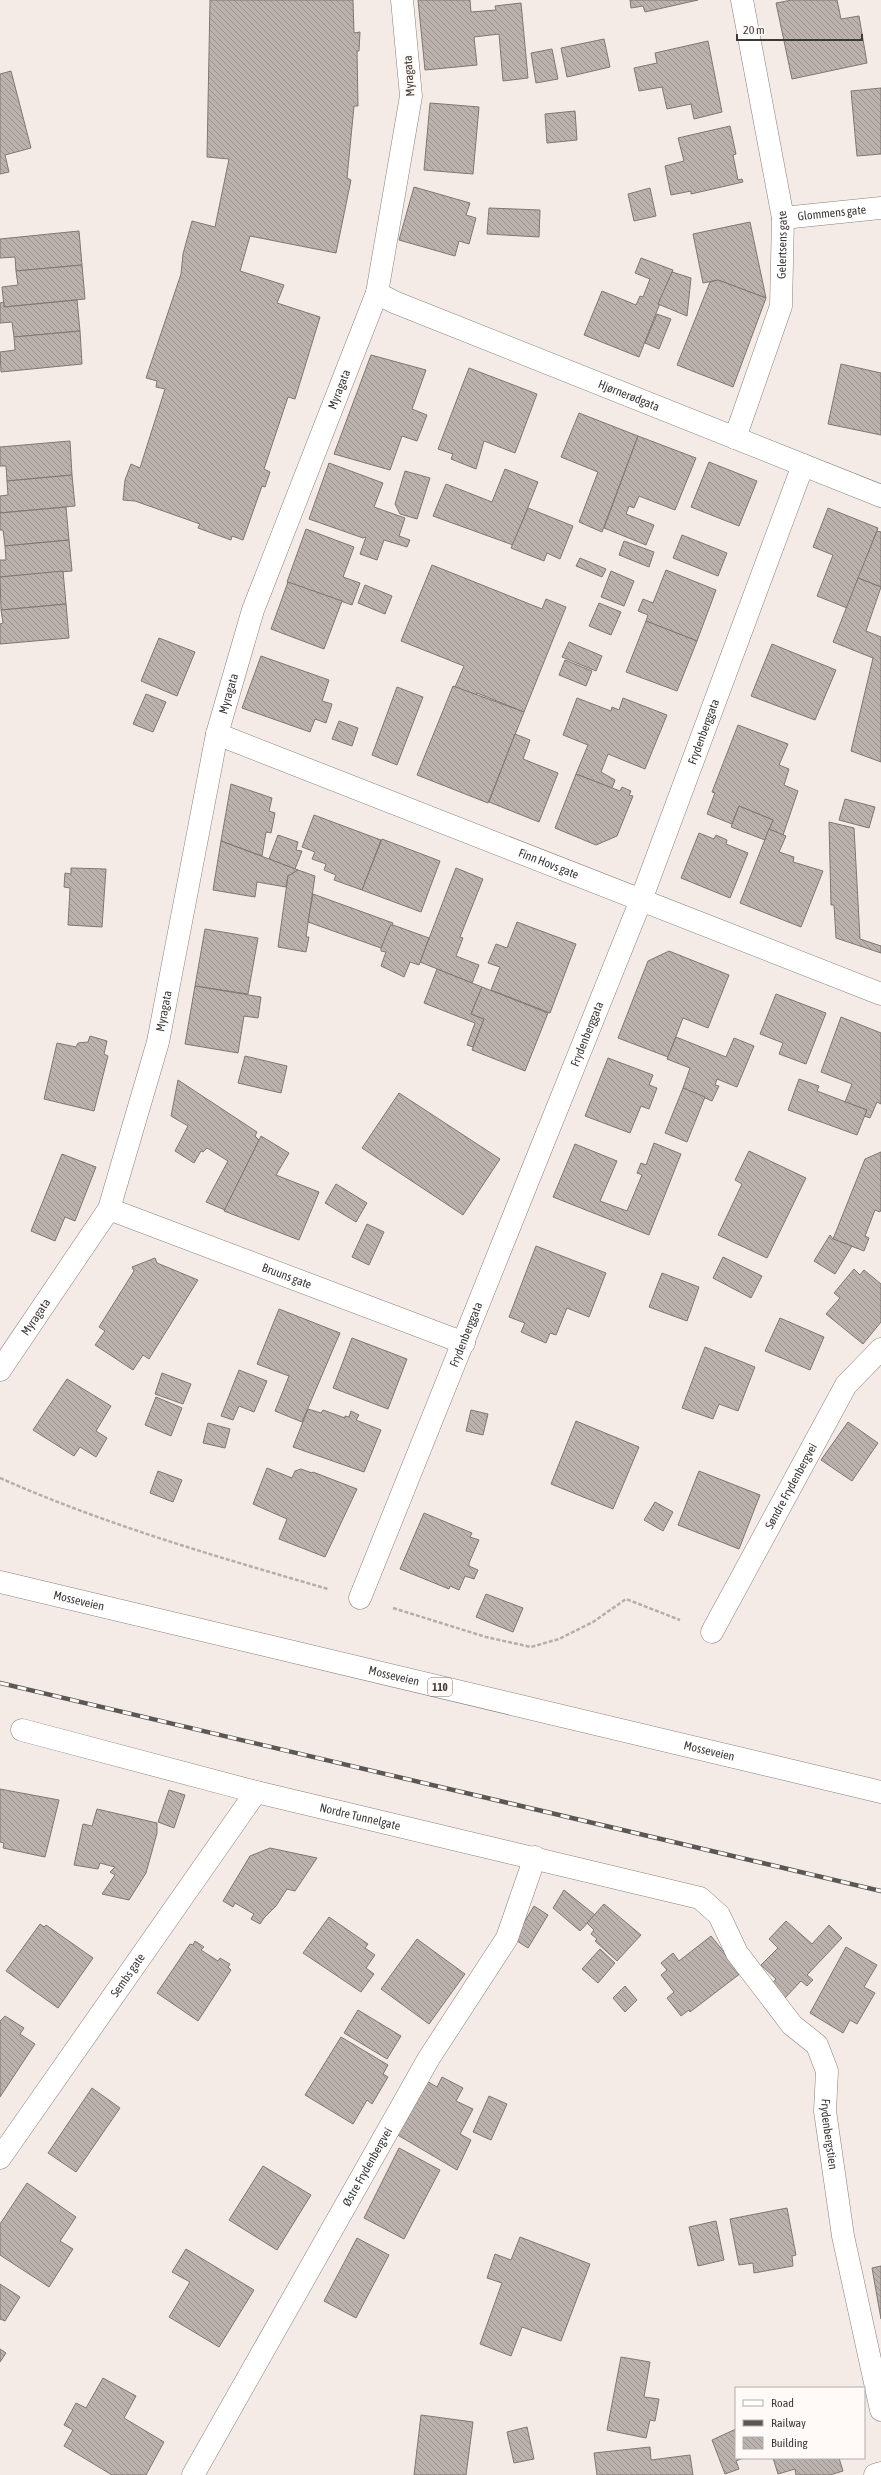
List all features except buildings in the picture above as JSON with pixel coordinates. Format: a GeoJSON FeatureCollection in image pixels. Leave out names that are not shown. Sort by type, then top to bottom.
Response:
{"type":"FeatureCollection","features":[{"type":"Feature","properties":{"kind":"main road","name":"Myragata"},"geometry":{"type":"LineString","coordinates":[[0,1370],[109,1210],[158,1042],[217,734],[253,610],[377,293],[411,96],[402,0]]}},
{"type":"Feature","properties":{"kind":"main road","name":"Gelertsens gate"},"geometry":{"type":"LineString","coordinates":[[735,438],[781,306],[783,218],[742,0]]}},
{"type":"Feature","properties":{"kind":"main road","name":"Glommens gate"},"geometry":{"type":"LineString","coordinates":[[783,218],[881,208]]}},
{"type":"Feature","properties":{"kind":"main road","name":"Hjørnerødgata"},"geometry":{"type":"LineString","coordinates":[[377,293],[394,302],[881,496]]}},
{"type":"Feature","properties":{"kind":"main road","name":"Frydenberggata"},"geometry":{"type":"LineString","coordinates":[[360,1598],[464,1343],[641,900],[803,465]]}},
{"type":"Feature","properties":{"kind":"main road","name":"Finn Hovs gate"},"geometry":{"type":"LineString","coordinates":[[217,734],[881,994]]}},
{"type":"Feature","properties":{"kind":"main road","name":"Bruuns gate"},"geometry":{"type":"LineString","coordinates":[[109,1210],[464,1343]]}},
{"type":"Feature","properties":{"kind":"main road","name":"Søndre Frydenbergvei"},"geometry":{"type":"LineString","coordinates":[[712,1632],[846,1385],[881,1349]]}},
{"type":"Feature","properties":{"kind":"main road","name":"Mosseveien"},"geometry":{"type":"LineString","coordinates":[[0,1582],[881,1792]]}},
{"type":"Feature","properties":{"kind":"main road","name":"Nordre Tunnelgate"},"geometry":{"type":"LineString","coordinates":[[22,1730],[256,1792],[535,1857],[700,1898]]}},
{"type":"Feature","properties":{"kind":"main road","name":"Sembs gate"},"geometry":{"type":"LineString","coordinates":[[0,2158],[256,1792]]}},
{"type":"Feature","properties":{"kind":"main road","name":"Østre Frydenbergvei"},"geometry":{"type":"LineString","coordinates":[[193,2475],[429,2058],[507,1938],[535,1857]]}},
{"type":"Feature","properties":{"kind":"main road","name":"Frydenbergstien"},"geometry":{"type":"LineString","coordinates":[[700,1898],[719,1915],[737,1953],[792,2025],[817,2045],[827,2071],[825,2111],[843,2236],[881,2410]]}},
{"type":"Feature","properties":{"kind":"main road"},"geometry":{"type":"LineString","coordinates":[[875,2475],[881,2473]]}},
{"type":"Feature","properties":{"kind":"railway"},"geometry":{"type":"LineString","coordinates":[[0,1683],[881,1891]]}}]}
